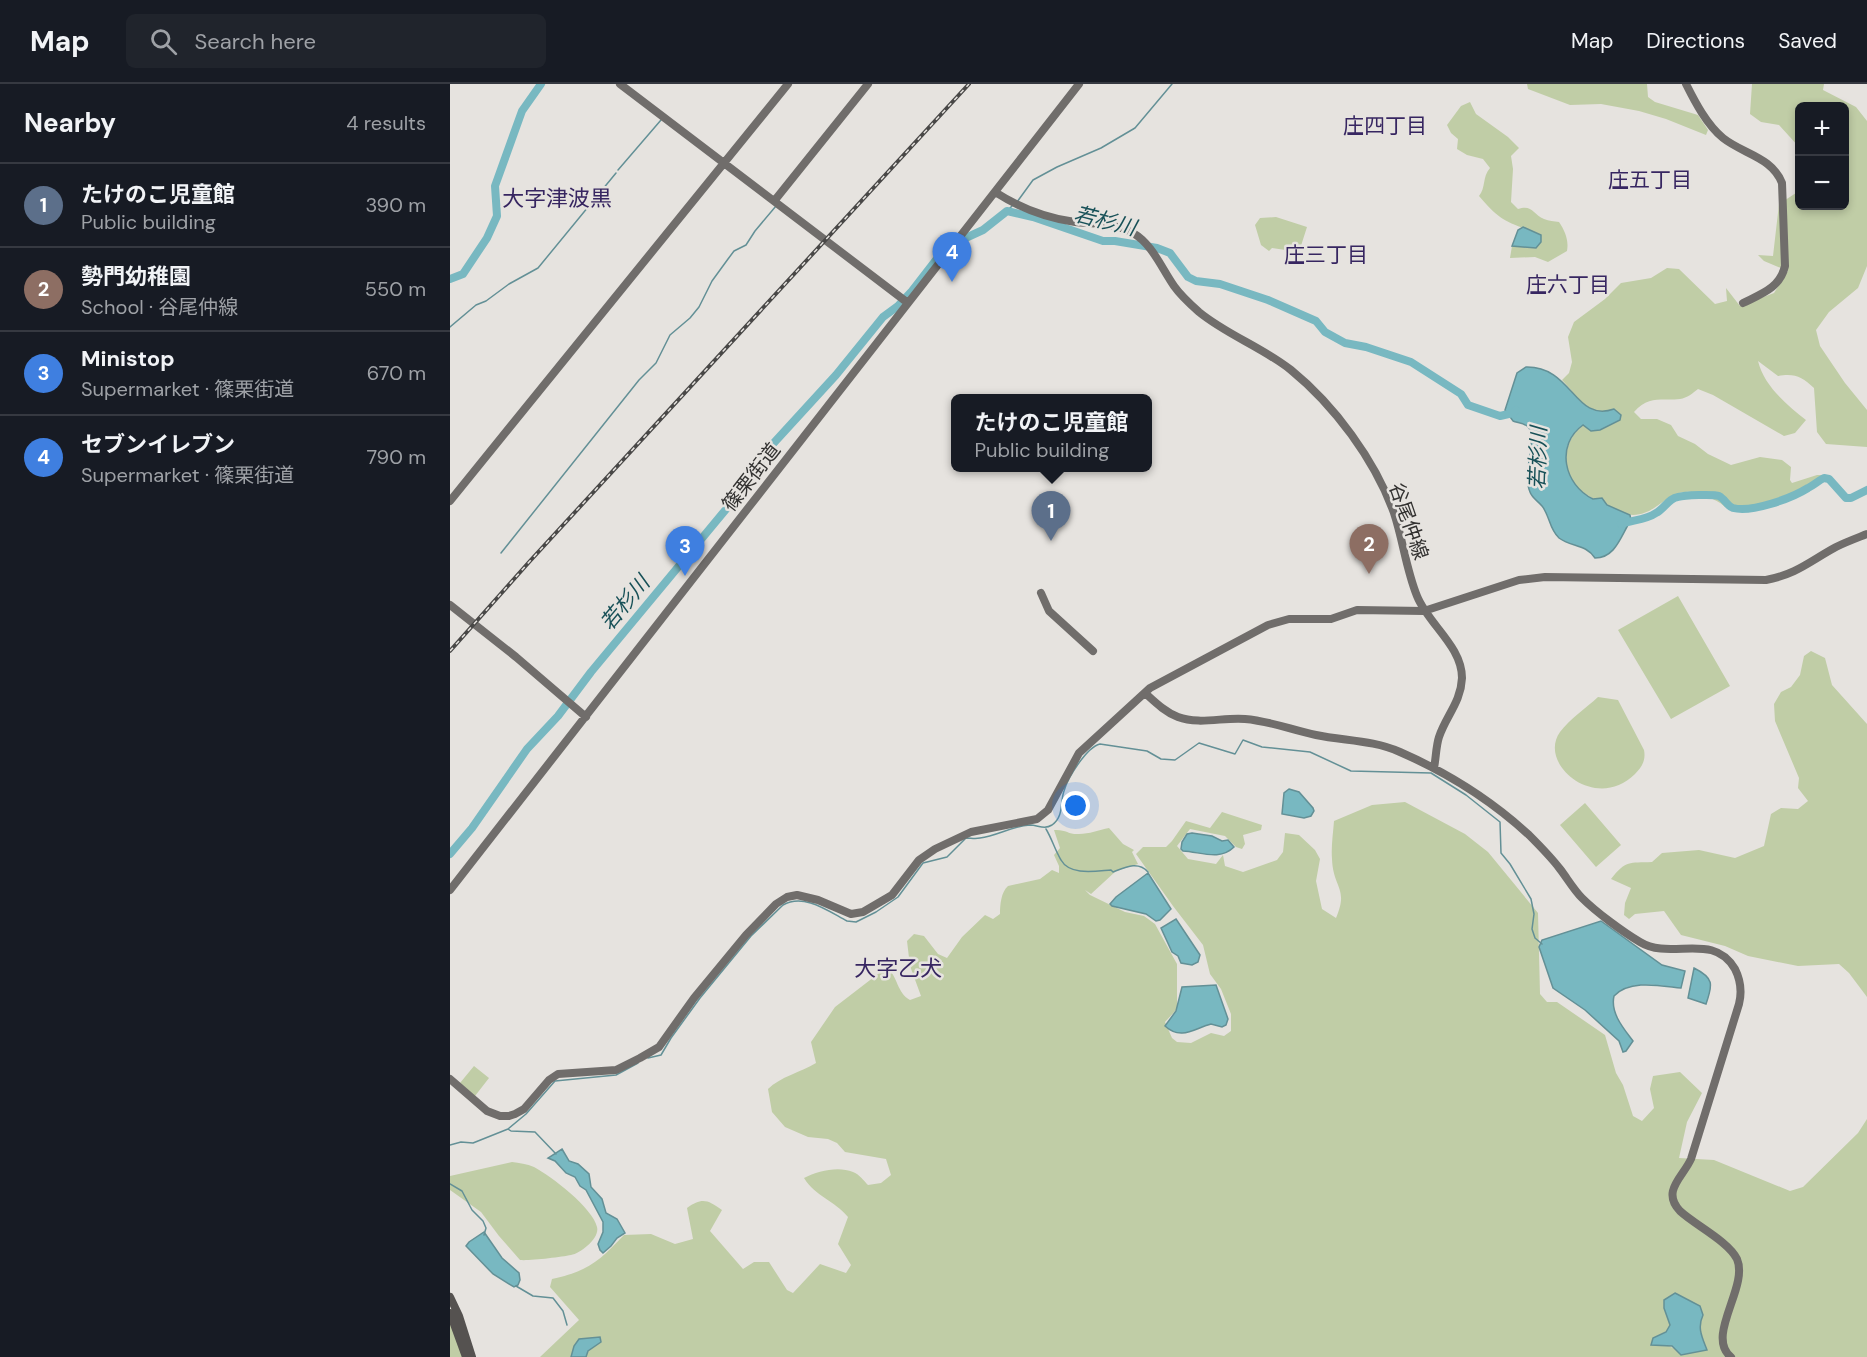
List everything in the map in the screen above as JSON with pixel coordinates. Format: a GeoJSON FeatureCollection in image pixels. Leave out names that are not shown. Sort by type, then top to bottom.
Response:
{"type":"FeatureCollection","features":[{"type":"Feature","properties":{"kind":"main road"},"geometry":{"type":"LineString","coordinates":[[450,1297],[459,1316],[472,1357]]}},
{"type":"Feature","properties":{"kind":"main road"},"geometry":{"type":"LineString","coordinates":[[450,1313],[466,1357]]}},
{"type":"Feature","properties":{"kind":"street"},"geometry":{"type":"LineString","coordinates":[[620,84],[906,301]]}},
{"type":"Feature","properties":{"kind":"street"},"geometry":{"type":"LineString","coordinates":[[450,501],[788,84]]}},
{"type":"Feature","properties":{"kind":"street"},"geometry":{"type":"LineString","coordinates":[[775,200],[868,84]]}},
{"type":"Feature","properties":{"kind":"street","name":"篠栗街道"},"geometry":{"type":"LineString","coordinates":[[450,890],[906,301],[950,249],[1079,84]]}},
{"type":"Feature","properties":{"kind":"street"},"geometry":{"type":"LineString","coordinates":[[1686,84],[1718,133],[1733,145],[1769,164],[1776,171],[1782,183],[1785,266],[1783,274],[1768,291],[1743,303]]}},
{"type":"Feature","properties":{"kind":"street","name":"谷尾仲線"},"geometry":{"type":"LineString","coordinates":[[995,192],[1021,207],[1045,216],[1112,225],[1130,231],[1148,246],[1181,295],[1219,327],[1266,353],[1290,370],[1332,411],[1373,470],[1389,502],[1416,595],[1424,611],[1452,648],[1462,675],[1458,700],[1439,738],[1434,768]]}},
{"type":"Feature","properties":{"kind":"street"},"geometry":{"type":"LineString","coordinates":[[450,1079],[488,1112],[508,1116],[524,1108],[549,1080],[558,1074],[616,1070],[640,1058],[659,1047],[694,998],[746,935],[776,904],[787,897],[797,895],[818,900],[851,914],[863,912],[892,895],[919,860],[935,849],[971,832],[1037,819],[1048,810],[1079,753],[1145,693],[1160,682],[1281,620],[1331,619],[1357,610],[1424,611],[1519,579],[1545,577],[1766,580],[1783,577],[1800,570],[1836,547],[1867,534]]}},
{"type":"Feature","properties":{"kind":"street"},"geometry":{"type":"LineString","coordinates":[[1041,593],[1049,611],[1093,651]]}},
{"type":"Feature","properties":{"kind":"street"},"geometry":{"type":"LineString","coordinates":[[450,605],[524,664],[585,717]]}},
{"type":"Feature","properties":{"kind":"street"},"geometry":{"type":"LineString","coordinates":[[1145,693],[1169,713],[1186,720],[1248,719],[1274,723],[1334,738],[1375,743],[1434,768],[1493,804],[1530,837],[1559,868],[1582,898],[1637,941],[1660,949],[1712,949],[1725,957],[1737,974],[1742,994],[1692,1159],[1676,1180],[1672,1194],[1676,1207],[1731,1250],[1739,1265],[1739,1279],[1722,1337],[1724,1349],[1731,1357]]}},
{"type":"Feature","properties":{"kind":"green space"},"geometry":{"type":"Polygon","coordinates":[[[1527,84],[1647,84],[1648,97],[1655,102],[1698,115],[1708,130],[1706,135],[1639,111],[1601,104],[1570,105],[1528,89],[1527,84]]]}},
{"type":"Feature","properties":{"kind":"green space"},"geometry":{"type":"Polygon","coordinates":[[[1752,84],[1824,84],[1823,90],[1846,102],[1795,102],[1795,143],[1779,125],[1761,122],[1750,114],[1752,84]]]}},
{"type":"Feature","properties":{"kind":"green space"},"geometry":{"type":"Polygon","coordinates":[[[1470,102],[1476,114],[1508,137],[1519,148],[1511,156],[1513,169],[1511,202],[1518,209],[1526,208],[1544,219],[1559,222],[1563,229],[1567,239],[1567,251],[1548,262],[1535,257],[1510,258],[1512,246],[1536,248],[1531,230],[1514,225],[1502,218],[1479,196],[1490,168],[1483,159],[1467,155],[1457,149],[1458,139],[1447,125],[1461,106],[1470,102]]]}},
{"type":"Feature","properties":{"kind":"green space"},"geometry":{"type":"Polygon","coordinates":[[[1849,103],[1856,107],[1867,121],[1867,266],[1858,288],[1829,312],[1816,330],[1820,346],[1867,410],[1867,447],[1826,444],[1817,432],[1814,388],[1798,377],[1778,376],[1758,361],[1771,387],[1806,420],[1795,433],[1784,436],[1713,395],[1698,389],[1683,398],[1650,401],[1634,412],[1641,419],[1657,419],[1671,425],[1678,436],[1731,465],[1760,457],[1782,460],[1791,467],[1790,480],[1792,483],[1822,475],[1813,488],[1769,507],[1725,507],[1706,496],[1683,492],[1652,509],[1633,515],[1608,506],[1585,493],[1573,482],[1566,467],[1569,443],[1583,425],[1591,431],[1600,430],[1616,422],[1614,409],[1596,411],[1589,409],[1562,380],[1569,373],[1572,362],[1568,337],[1574,322],[1605,299],[1621,283],[1651,278],[1667,268],[1679,269],[1715,304],[1727,301],[1726,288],[1740,306],[1774,293],[1788,271],[1764,261],[1758,255],[1773,256],[1779,204],[1795,194],[1795,210],[1849,210],[1849,103]]]}},
{"type":"Feature","properties":{"kind":"green space"},"geometry":{"type":"Polygon","coordinates":[[[1276,217],[1307,227],[1299,252],[1272,248],[1269,251],[1261,245],[1255,225],[1260,218],[1276,217]]]}},
{"type":"Feature","properties":{"kind":"green space"},"geometry":{"type":"Polygon","coordinates":[[[1678,596],[1730,686],[1671,719],[1618,630],[1678,596]]]}},
{"type":"Feature","properties":{"kind":"green space"},"geometry":{"type":"Polygon","coordinates":[[[1811,651],[1825,658],[1832,685],[1867,724],[1867,997],[1849,973],[1839,964],[1798,966],[1748,956],[1725,946],[1681,935],[1664,911],[1635,914],[1629,919],[1624,915],[1625,903],[1631,888],[1611,879],[1620,868],[1633,863],[1652,862],[1662,853],[1699,850],[1735,858],[1764,846],[1771,814],[1781,808],[1798,809],[1808,801],[1798,788],[1799,778],[1775,721],[1774,704],[1781,692],[1791,687],[1800,675],[1804,656],[1811,651]]]}},
{"type":"Feature","properties":{"kind":"green space"},"geometry":{"type":"Polygon","coordinates":[[[1598,697],[1618,700],[1644,750],[1643,763],[1635,774],[1620,785],[1604,788],[1588,786],[1574,780],[1563,770],[1557,758],[1555,745],[1564,727],[1598,697]]]}},
{"type":"Feature","properties":{"kind":"green space"},"geometry":{"type":"Polygon","coordinates":[[[1405,802],[1465,834],[1488,852],[1538,913],[1540,994],[1547,1002],[1557,1002],[1605,1035],[1616,1073],[1623,1085],[1633,1116],[1642,1121],[1654,1108],[1650,1089],[1653,1076],[1680,1072],[1702,1093],[1687,1122],[1679,1158],[1714,1160],[1790,1191],[1803,1187],[1858,1133],[1867,1119],[1867,1357],[586,1357],[588,1351],[601,1342],[574,1346],[571,1357],[540,1357],[579,1320],[550,1287],[552,1279],[592,1264],[624,1235],[651,1234],[675,1244],[693,1239],[687,1208],[697,1202],[709,1202],[722,1210],[710,1231],[743,1269],[754,1262],[769,1262],[787,1290],[793,1293],[820,1264],[846,1273],[851,1265],[838,1244],[848,1217],[814,1190],[804,1178],[822,1171],[841,1169],[855,1173],[868,1185],[881,1183],[891,1175],[886,1159],[845,1152],[837,1143],[828,1139],[808,1137],[785,1127],[772,1112],[768,1089],[778,1081],[816,1063],[811,1042],[835,1007],[887,967],[906,997],[910,1000],[921,996],[910,966],[907,941],[914,934],[924,936],[938,954],[947,958],[962,937],[985,915],[993,919],[1000,914],[1002,895],[1008,886],[1040,879],[1052,870],[1059,873],[1059,866],[1054,855],[1060,848],[1054,830],[1079,834],[1109,828],[1123,844],[1134,850],[1132,852],[1138,864],[1116,871],[1091,894],[1085,890],[1090,895],[1125,912],[1144,916],[1155,924],[1177,964],[1177,1009],[1165,1022],[1172,1038],[1177,1042],[1191,1043],[1211,1033],[1224,1036],[1231,1031],[1231,1014],[1221,989],[1210,974],[1203,945],[1136,854],[1143,847],[1166,847],[1186,821],[1210,828],[1222,812],[1262,825],[1261,830],[1243,835],[1245,844],[1242,849],[1236,847],[1225,836],[1190,829],[1177,846],[1188,859],[1216,864],[1223,855],[1225,866],[1243,872],[1277,860],[1283,852],[1285,833],[1299,835],[1315,850],[1320,859],[1316,881],[1322,909],[1336,918],[1340,908],[1341,894],[1332,859],[1334,821],[1372,805],[1405,802]],[[1675,1293],[1664,1308],[1670,1325],[1666,1332],[1653,1338],[1677,1350],[1706,1350],[1701,1332],[1700,1324],[1703,1315],[1700,1306],[1675,1293]]]}},
{"type":"Feature","properties":{"kind":"green space"},"geometry":{"type":"Polygon","coordinates":[[[1585,803],[1621,845],[1596,867],[1560,825],[1585,803]]]}},
{"type":"Feature","properties":{"kind":"green space"},"geometry":{"type":"Polygon","coordinates":[[[474,1066],[489,1078],[475,1096],[460,1083],[474,1066]]]}},
{"type":"Feature","properties":{"kind":"green space"},"geometry":{"type":"Polygon","coordinates":[[[512,1162],[531,1166],[541,1171],[580,1202],[594,1219],[597,1227],[596,1236],[589,1244],[571,1255],[520,1260],[481,1212],[450,1190],[450,1176],[512,1162]]]}},
{"type":"Feature","properties":{"kind":"green space"},"geometry":{"type":"Polygon","coordinates":[[[450,1320],[463,1357],[450,1357],[450,1320]]]}},
{"type":"Feature","properties":{"kind":"water"},"geometry":{"type":"Polygon","coordinates":[[[1523,227],[1541,235],[1541,242],[1536,248],[1512,246],[1518,230],[1523,227]]]}},
{"type":"Feature","properties":{"kind":"water"},"geometry":{"type":"Polygon","coordinates":[[[1526,367],[1542,369],[1554,375],[1590,408],[1601,411],[1614,409],[1621,415],[1620,420],[1600,430],[1591,431],[1583,425],[1574,433],[1566,454],[1570,475],[1583,493],[1593,499],[1602,498],[1607,505],[1630,515],[1631,520],[1617,545],[1602,557],[1595,558],[1587,550],[1559,538],[1553,531],[1545,510],[1530,492],[1528,476],[1531,433],[1526,425],[1513,421],[1505,410],[1517,373],[1526,367]]]}},
{"type":"Feature","properties":{"kind":"water"},"geometry":{"type":"Polygon","coordinates":[[[1289,789],[1299,792],[1313,808],[1311,816],[1304,818],[1282,814],[1284,793],[1289,789]]]}},
{"type":"Feature","properties":{"kind":"water"},"geometry":{"type":"Polygon","coordinates":[[[1187,834],[1212,836],[1222,841],[1228,840],[1234,847],[1223,854],[1216,855],[1183,851],[1182,842],[1187,834]]]}},
{"type":"Feature","properties":{"kind":"water"},"geometry":{"type":"Polygon","coordinates":[[[1148,873],[1171,909],[1160,920],[1156,921],[1146,914],[1110,904],[1116,897],[1148,873]]]}},
{"type":"Feature","properties":{"kind":"water"},"geometry":{"type":"Polygon","coordinates":[[[1176,919],[1200,955],[1198,962],[1192,965],[1181,963],[1178,956],[1172,952],[1161,928],[1176,919]]]}},
{"type":"Feature","properties":{"kind":"water"},"geometry":{"type":"Polygon","coordinates":[[[1601,921],[1662,965],[1685,971],[1681,988],[1637,985],[1628,987],[1614,996],[1616,1015],[1633,1041],[1623,1052],[1619,1041],[1585,1010],[1553,988],[1539,947],[1542,940],[1601,921]]]}},
{"type":"Feature","properties":{"kind":"water"},"geometry":{"type":"Polygon","coordinates":[[[1694,968],[1705,975],[1710,982],[1706,1004],[1688,998],[1694,968]]]}},
{"type":"Feature","properties":{"kind":"water"},"geometry":{"type":"Polygon","coordinates":[[[1216,985],[1228,1019],[1226,1025],[1222,1027],[1211,1024],[1182,1033],[1177,1033],[1165,1026],[1176,1011],[1182,987],[1216,985]]]}},
{"type":"Feature","properties":{"kind":"water"},"geometry":{"type":"Polygon","coordinates":[[[562,1149],[569,1161],[578,1164],[589,1174],[591,1187],[602,1199],[606,1213],[617,1219],[625,1233],[603,1253],[598,1244],[603,1232],[603,1222],[586,1190],[580,1186],[575,1177],[566,1173],[555,1161],[548,1158],[562,1149]]]}},
{"type":"Feature","properties":{"kind":"water"},"geometry":{"type":"Polygon","coordinates":[[[484,1232],[502,1258],[519,1273],[518,1285],[514,1287],[493,1274],[466,1246],[484,1232]]]}},
{"type":"Feature","properties":{"kind":"water"},"geometry":{"type":"Polygon","coordinates":[[[1675,1293],[1700,1306],[1703,1315],[1700,1324],[1701,1332],[1707,1350],[1681,1355],[1672,1346],[1651,1345],[1653,1338],[1666,1332],[1670,1325],[1664,1308],[1664,1300],[1675,1293]]]}},
{"type":"Feature","properties":{"kind":"water"},"geometry":{"type":"Polygon","coordinates":[[[600,1337],[601,1342],[588,1351],[586,1357],[571,1357],[579,1339],[600,1337]]]}},
{"type":"Feature","properties":{"kind":"waterway"},"geometry":{"type":"LineString","coordinates":[[450,279],[463,274],[487,238],[497,216],[495,186],[522,111],[541,84]]}},
{"type":"Feature","properties":{"kind":"waterway"},"geometry":{"type":"LineString","coordinates":[[1017,202],[1033,180],[1101,148],[1135,128],[1172,84]]}},
{"type":"Feature","properties":{"kind":"waterway"},"geometry":{"type":"LineString","coordinates":[[618,170],[661,120]]}},
{"type":"Feature","properties":{"kind":"waterway"},"geometry":{"type":"LineString","coordinates":[[450,327],[476,305],[538,268],[616,173]]}},
{"type":"Feature","properties":{"kind":"waterway","name":"若杉川"},"geometry":{"type":"LineString","coordinates":[[1007,211],[1013,205]]}},
{"type":"Feature","properties":{"kind":"waterway"},"geometry":{"type":"LineString","coordinates":[[501,553],[639,380],[656,363],[670,335],[699,307],[712,281],[734,251],[746,245],[776,206]]}},
{"type":"Feature","properties":{"kind":"waterway","name":"若杉川"},"geometry":{"type":"LineString","coordinates":[[450,854],[472,828],[527,749],[558,716],[591,672],[737,496],[771,446],[836,375],[883,317],[898,306],[912,291],[946,247],[983,230],[1007,211],[1033,217],[1103,241],[1157,248],[1170,253],[1188,277],[1196,281],[1220,284],[1268,300],[1316,321],[1325,332],[1345,343],[1366,347],[1411,362],[1461,394],[1468,405],[1500,416],[1516,410]]}},
{"type":"Feature","properties":{"kind":"waterway","name":"若杉川"},"geometry":{"type":"LineString","coordinates":[[1621,524],[1652,515],[1672,499],[1681,496],[1719,496],[1731,507],[1741,509],[1761,507],[1782,500],[1824,478],[1829,479],[1846,498],[1867,490]]}},
{"type":"Feature","properties":{"kind":"waterway"},"geometry":{"type":"LineString","coordinates":[[648,1058],[661,1055],[700,998],[751,936],[783,905],[791,902],[807,902],[824,908],[847,921],[856,922],[898,897],[923,863],[947,857],[966,838],[986,837],[1023,826],[1052,825],[1058,818],[1066,785],[1074,771],[1084,756],[1100,744],[1147,751],[1161,759],[1175,760],[1199,743],[1235,754],[1243,740],[1262,747],[1310,752],[1351,771],[1431,773],[1466,795],[1500,822],[1501,853],[1531,899],[1534,914],[1532,929],[1535,938],[1542,944]]}},
{"type":"Feature","properties":{"kind":"waterway"},"geometry":{"type":"LineString","coordinates":[[1046,829],[1061,860],[1070,868],[1084,871],[1111,870],[1113,872],[1136,866],[1148,872]]}},
{"type":"Feature","properties":{"kind":"waterway"},"geometry":{"type":"LineString","coordinates":[[508,1129],[526,1114],[555,1081],[616,1075],[638,1063]]}},
{"type":"Feature","properties":{"kind":"waterway"},"geometry":{"type":"LineString","coordinates":[[450,1145],[461,1142],[473,1143],[508,1129],[535,1132],[556,1154]]}},
{"type":"Feature","properties":{"kind":"waterway"},"geometry":{"type":"LineString","coordinates":[[450,1184],[462,1191],[472,1210],[483,1221],[486,1228],[484,1235]]}},
{"type":"Feature","properties":{"kind":"waterway"},"geometry":{"type":"LineString","coordinates":[[516,1286],[533,1296],[553,1298],[563,1311],[567,1325]]}},
{"type":"Feature","properties":{"kind":"railway"},"geometry":{"type":"LineString","coordinates":[[450,651],[969,84]]}},
{"type":"Feature","properties":{"kind":"place","name":"セブンイレブン"},"geometry":{"type":"Point","coordinates":[952,282]}},
{"type":"Feature","properties":{"kind":"place","name":"たけのこ児童館"},"geometry":{"type":"Point","coordinates":[1051,541]}},
{"type":"Feature","properties":{"kind":"place","name":"勢門幼稚園"},"geometry":{"type":"Point","coordinates":[1369,574]}},
{"type":"Feature","properties":{"kind":"place","name":"Ministop"},"geometry":{"type":"Point","coordinates":[685,576]}},
{"type":"Feature","properties":{"kind":"district","name":"庄四丁目"},"geometry":{"type":"Point","coordinates":[1385,126]}},
{"type":"Feature","properties":{"kind":"district","name":"庄五丁目"},"geometry":{"type":"Point","coordinates":[1650,180]}},
{"type":"Feature","properties":{"kind":"district","name":"大字津波黒"},"geometry":{"type":"Point","coordinates":[557,198]}},
{"type":"Feature","properties":{"kind":"district","name":"庄三丁目"},"geometry":{"type":"Point","coordinates":[1326,255]}},
{"type":"Feature","properties":{"kind":"district","name":"庄六丁目"},"geometry":{"type":"Point","coordinates":[1568,285]}},
{"type":"Feature","properties":{"kind":"district","name":"大字乙犬"},"geometry":{"type":"Point","coordinates":[898,968]}}]}
